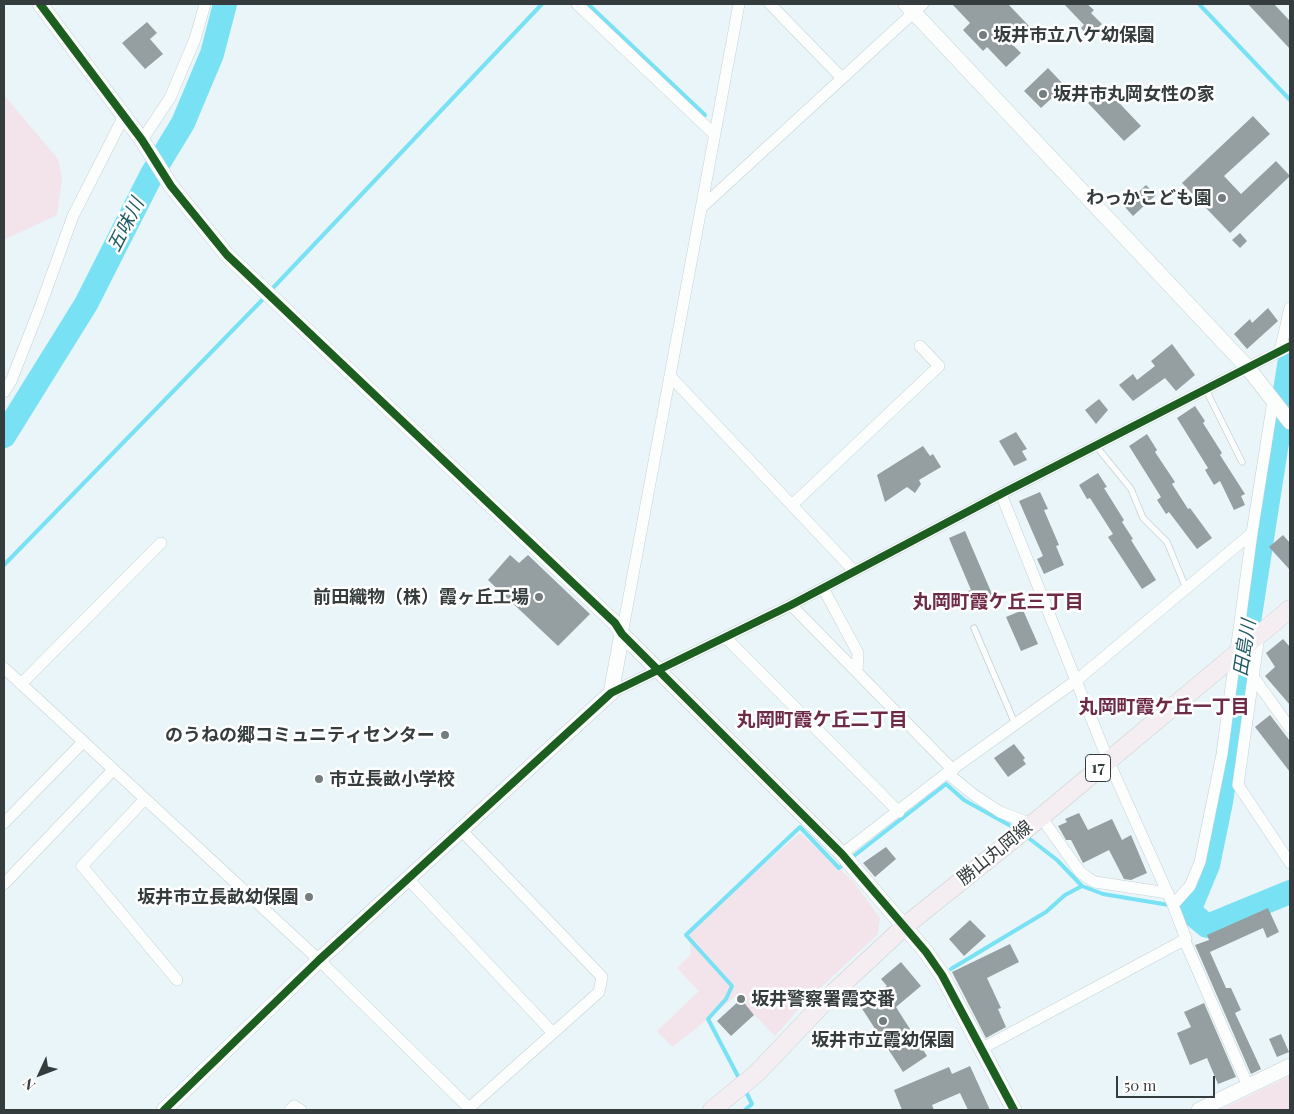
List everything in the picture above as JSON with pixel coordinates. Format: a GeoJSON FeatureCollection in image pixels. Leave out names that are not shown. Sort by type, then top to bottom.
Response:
{"type":"FeatureCollection","features":[{"type":"Feature","properties":{"kind":"main road","name":"勝山丸岡線"},"geometry":{"type":"LineString","coordinates":[[712,1110],[757,1073],[833,993],[905,926],[1290,609]]}},
{"type":"Feature","properties":{"kind":"street"},"geometry":{"type":"LineString","coordinates":[[40,4],[142,140],[171,186],[227,255],[615,624],[622,634],[842,854],[905,926],[942,975],[1014,1110]]}},
{"type":"Feature","properties":{"kind":"street"},"geometry":{"type":"LineString","coordinates":[[142,140],[170,98],[195,39],[205,4]]}},
{"type":"Feature","properties":{"kind":"street"},"geometry":{"type":"LineString","coordinates":[[577,4],[714,134]]}},
{"type":"Feature","properties":{"kind":"street"},"geometry":{"type":"LineString","coordinates":[[611,693],[739,4]]}},
{"type":"Feature","properties":{"kind":"street"},"geometry":{"type":"LineString","coordinates":[[770,4],[842,78]]}},
{"type":"Feature","properties":{"kind":"street"},"geometry":{"type":"LineString","coordinates":[[702,207],[842,78],[914,7],[1248,368],[1290,422]]}},
{"type":"Feature","properties":{"kind":"street"},"geometry":{"type":"LineString","coordinates":[[4,392],[11,381],[39,310],[73,216],[124,116]]}},
{"type":"Feature","properties":{"kind":"street"},"geometry":{"type":"LineString","coordinates":[[166,1110],[319,960],[611,693],[792,605],[1001,494],[1285,348],[1290,308]]}},
{"type":"Feature","properties":{"kind":"street"},"geometry":{"type":"LineString","coordinates":[[792,506],[939,366],[920,346]]}},
{"type":"Feature","properties":{"kind":"street"},"geometry":{"type":"LineString","coordinates":[[670,377],[854,571]]}},
{"type":"Feature","properties":{"kind":"street"},"geometry":{"type":"LineString","coordinates":[[1174,905],[1190,886],[1200,862],[1222,754],[1252,533],[1274,401]]}},
{"type":"Feature","properties":{"kind":"street"},"geometry":{"type":"LineString","coordinates":[[1001,494],[1108,760],[1174,905],[1186,939],[1184,940],[1248,1086]]}},
{"type":"Feature","properties":{"kind":"street"},"geometry":{"type":"LineString","coordinates":[[842,854],[950,771],[1016,726],[1077,680],[1252,533]]}},
{"type":"Feature","properties":{"kind":"street"},"geometry":{"type":"LineString","coordinates":[[21,684],[161,543]]}},
{"type":"Feature","properties":{"kind":"street"},"geometry":{"type":"LineString","coordinates":[[823,588],[858,653],[857,672]]}},
{"type":"Feature","properties":{"kind":"street"},"geometry":{"type":"LineString","coordinates":[[792,605],[974,795],[1000,812],[1036,820],[1080,872],[1095,882],[1168,893]]}},
{"type":"Feature","properties":{"kind":"street"},"geometry":{"type":"LineString","coordinates":[[1259,635],[1238,785],[1290,863]]}},
{"type":"Feature","properties":{"kind":"street"},"geometry":{"type":"LineString","coordinates":[[725,637],[899,812]]}},
{"type":"Feature","properties":{"kind":"street"},"geometry":{"type":"LineString","coordinates":[[4,668],[319,960],[468,1109],[599,992],[602,977],[461,830]]}},
{"type":"Feature","properties":{"kind":"street"},"geometry":{"type":"LineString","coordinates":[[1254,678],[1290,728]]}},
{"type":"Feature","properties":{"kind":"street"},"geometry":{"type":"LineString","coordinates":[[4,823],[83,742]]}},
{"type":"Feature","properties":{"kind":"street"},"geometry":{"type":"LineString","coordinates":[[4,884],[114,770]]}},
{"type":"Feature","properties":{"kind":"street"},"geometry":{"type":"LineString","coordinates":[[145,799],[82,866],[177,980]]}},
{"type":"Feature","properties":{"kind":"street"},"geometry":{"type":"LineString","coordinates":[[408,879],[553,1033]]}},
{"type":"Feature","properties":{"kind":"street"},"geometry":{"type":"LineString","coordinates":[[981,1049],[1184,940]]}},
{"type":"Feature","properties":{"kind":"street"},"geometry":{"type":"LineString","coordinates":[[1199,1110],[1290,1066]]}},
{"type":"Feature","properties":{"kind":"street"},"geometry":{"type":"LineString","coordinates":[[290,1110],[294,1106],[301,1110]]}},
{"type":"Feature","properties":{"kind":"lane"},"geometry":{"type":"LineString","coordinates":[[1206,390],[1242,462]]}},
{"type":"Feature","properties":{"kind":"lane"},"geometry":{"type":"LineString","coordinates":[[1096,446],[1131,489],[1143,518],[1167,542],[1186,588]]}},
{"type":"Feature","properties":{"kind":"lane"},"geometry":{"type":"LineString","coordinates":[[974,628],[1016,726]]}},
{"type":"Feature","properties":{"kind":"shaded area"},"geometry":{"type":"Polygon","coordinates":[[[4,95],[58,159],[62,178],[57,215],[4,240],[4,95]]]}},
{"type":"Feature","properties":{"kind":"shaded area"},"geometry":{"type":"Polygon","coordinates":[[[800,833],[854,882],[880,918],[878,934],[802,1005],[775,1036],[736,996],[673,1047],[657,1031],[699,991],[677,968],[691,954],[689,929],[800,833]]]}},
{"type":"Feature","properties":{"kind":"shaded area"},"geometry":{"type":"Polygon","coordinates":[[[1290,1076],[1290,1110],[1220,1110],[1290,1076]]]}},
{"type":"Feature","properties":{"kind":"building"},"geometry":{"type":"Polygon","coordinates":[[[952,4],[1008,4],[1029,26],[1011,43],[1021,53],[1006,67],[987,47],[983,51],[963,30],[970,23],[952,4]]]}},
{"type":"Feature","properties":{"kind":"building"},"geometry":{"type":"Polygon","coordinates":[[[1064,4],[1087,4],[1094,10],[1091,13],[1102,24],[1088,36],[1081,28],[1084,25],[1064,4]]]}},
{"type":"Feature","properties":{"kind":"building"},"geometry":{"type":"Polygon","coordinates":[[[1248,4],[1274,4],[1290,21],[1290,49],[1248,4]]]}},
{"type":"Feature","properties":{"kind":"building"},"geometry":{"type":"Polygon","coordinates":[[[147,22],[157,33],[150,39],[163,54],[145,69],[122,43],[147,22]]]}},
{"type":"Feature","properties":{"kind":"building"},"geometry":{"type":"Polygon","coordinates":[[[1048,68],[1065,86],[1041,108],[1024,91],[1048,68]]]}},
{"type":"Feature","properties":{"kind":"building"},"geometry":{"type":"Polygon","coordinates":[[[1105,88],[1141,126],[1124,141],[1088,103],[1105,88]]]}},
{"type":"Feature","properties":{"kind":"building"},"geometry":{"type":"Polygon","coordinates":[[[1253,116],[1270,134],[1224,176],[1241,194],[1276,161],[1290,176],[1230,233],[1182,183],[1253,116]]]}},
{"type":"Feature","properties":{"kind":"building"},"geometry":{"type":"Polygon","coordinates":[[[1146,185],[1156,195],[1133,216],[1124,206],[1146,185]]]}},
{"type":"Feature","properties":{"kind":"building"},"geometry":{"type":"Polygon","coordinates":[[[1240,233],[1247,241],[1240,248],[1232,240],[1240,233]]]}},
{"type":"Feature","properties":{"kind":"building"},"geometry":{"type":"Polygon","coordinates":[[[1268,308],[1278,321],[1247,349],[1234,334],[1250,319],[1252,323],[1268,308]]]}},
{"type":"Feature","properties":{"kind":"building"},"geometry":{"type":"Polygon","coordinates":[[[1172,344],[1195,375],[1176,391],[1165,378],[1133,401],[1119,385],[1133,374],[1137,380],[1155,366],[1151,361],[1172,344]]]}},
{"type":"Feature","properties":{"kind":"building"},"geometry":{"type":"Polygon","coordinates":[[[1099,399],[1108,410],[1096,424],[1085,410],[1099,399]]]}},
{"type":"Feature","properties":{"kind":"building"},"geometry":{"type":"Polygon","coordinates":[[[1195,406],[1205,421],[1203,423],[1222,453],[1220,455],[1245,494],[1241,496],[1245,505],[1234,510],[1220,481],[1214,485],[1205,470],[1208,468],[1177,418],[1195,406]]]}},
{"type":"Feature","properties":{"kind":"building"},"geometry":{"type":"Polygon","coordinates":[[[1016,432],[1027,449],[1022,451],[1027,460],[1014,466],[999,441],[1016,432]]]}},
{"type":"Feature","properties":{"kind":"building"},"geometry":{"type":"Polygon","coordinates":[[[1147,434],[1157,450],[1155,452],[1175,482],[1172,484],[1188,509],[1190,508],[1212,538],[1197,549],[1169,512],[1166,514],[1157,500],[1161,497],[1129,446],[1147,434]]]}},
{"type":"Feature","properties":{"kind":"building"},"geometry":{"type":"Polygon","coordinates":[[[923,446],[930,456],[933,454],[941,467],[919,480],[921,484],[915,493],[907,487],[885,502],[877,475],[923,446]]]}},
{"type":"Feature","properties":{"kind":"building"},"geometry":{"type":"Polygon","coordinates":[[[1098,473],[1107,487],[1104,488],[1124,520],[1122,522],[1133,539],[1131,540],[1156,580],[1142,589],[1108,537],[1113,534],[1090,498],[1087,499],[1079,485],[1098,473]]]}},
{"type":"Feature","properties":{"kind":"building"},"geometry":{"type":"Polygon","coordinates":[[[1040,492],[1048,509],[1044,510],[1059,545],[1056,546],[1064,565],[1044,574],[1037,559],[1043,556],[1019,501],[1040,492]]]}},
{"type":"Feature","properties":{"kind":"building"},"geometry":{"type":"Polygon","coordinates":[[[965,531],[995,601],[976,609],[968,591],[971,590],[949,538],[965,531]]]}},
{"type":"Feature","properties":{"kind":"building"},"geometry":{"type":"Polygon","coordinates":[[[1283,535],[1290,543],[1290,570],[1269,547],[1283,535]]]}},
{"type":"Feature","properties":{"kind":"building","name":"前田織物（株）霞ヶ丘工場"},"geometry":{"type":"Polygon","coordinates":[[[510,555],[519,563],[528,555],[590,614],[558,646],[488,580],[510,555]]]}},
{"type":"Feature","properties":{"kind":"building"},"geometry":{"type":"Polygon","coordinates":[[[1023,610],[1038,644],[1021,651],[1006,617],[1023,610]]]}},
{"type":"Feature","properties":{"kind":"building"},"geometry":{"type":"Polygon","coordinates":[[[1283,639],[1290,647],[1290,705],[1265,676],[1275,667],[1266,653],[1283,639]]]}},
{"type":"Feature","properties":{"kind":"building"},"geometry":{"type":"Polygon","coordinates":[[[1270,715],[1290,741],[1290,772],[1255,727],[1270,715]]]}},
{"type":"Feature","properties":{"kind":"building"},"geometry":{"type":"Polygon","coordinates":[[[1014,744],[1025,758],[1023,760],[1026,764],[1008,777],[994,758],[1014,744]]]}},
{"type":"Feature","properties":{"kind":"building"},"geometry":{"type":"Polygon","coordinates":[[[1079,813],[1088,830],[1112,819],[1122,840],[1131,835],[1147,873],[1131,880],[1124,879],[1109,850],[1083,863],[1071,840],[1066,840],[1058,826],[1067,822],[1065,819],[1079,813]]]}},
{"type":"Feature","properties":{"kind":"building"},"geometry":{"type":"Polygon","coordinates":[[[886,847],[896,859],[875,877],[863,863],[886,847]]]}},
{"type":"Feature","properties":{"kind":"building"},"geometry":{"type":"Polygon","coordinates":[[[1268,908],[1279,932],[1267,938],[1263,928],[1210,952],[1226,988],[1231,988],[1241,1010],[1235,1013],[1261,1069],[1251,1074],[1195,945],[1209,940],[1207,935],[1268,908]]]}},
{"type":"Feature","properties":{"kind":"building"},"geometry":{"type":"Polygon","coordinates":[[[970,920],[986,936],[964,956],[949,939],[970,920]]]}},
{"type":"Feature","properties":{"kind":"building"},"geometry":{"type":"Polygon","coordinates":[[[1010,944],[1019,962],[987,978],[1001,1008],[998,1009],[1006,1027],[986,1038],[952,972],[1010,944]]]}},
{"type":"Feature","properties":{"kind":"building","name":"坂井市立霞幼保園"},"geometry":{"type":"Polygon","coordinates":[[[901,962],[921,986],[896,1007],[927,1056],[903,1072],[859,1004],[887,986],[881,979],[901,962]]]}},
{"type":"Feature","properties":{"kind":"building"},"geometry":{"type":"Polygon","coordinates":[[[741,999],[754,1015],[731,1036],[717,1021],[741,999]]]}},
{"type":"Feature","properties":{"kind":"building"},"geometry":{"type":"Polygon","coordinates":[[[1204,1003],[1236,1077],[1218,1084],[1207,1058],[1190,1065],[1177,1033],[1191,1027],[1184,1012],[1204,1003]]]}},
{"type":"Feature","properties":{"kind":"building"},"geometry":{"type":"Polygon","coordinates":[[[1281,1034],[1289,1052],[1277,1057],[1269,1039],[1281,1034]]]}},
{"type":"Feature","properties":{"kind":"building"},"geometry":{"type":"Polygon","coordinates":[[[970,1066],[990,1110],[968,1110],[960,1093],[932,1105],[934,1110],[902,1110],[894,1090],[949,1067],[952,1074],[970,1066]]]}},
{"type":"Feature","properties":{"kind":"waterway","name":"五味川"},"geometry":{"type":"LineString","coordinates":[[4,436],[86,304],[152,174],[183,123],[212,54],[225,4]]}},
{"type":"Feature","properties":{"kind":"waterway"},"geometry":{"type":"LineString","coordinates":[[270,291],[542,4]]}},
{"type":"Feature","properties":{"kind":"waterway"},"geometry":{"type":"LineString","coordinates":[[588,4],[705,115]]}},
{"type":"Feature","properties":{"kind":"waterway"},"geometry":{"type":"LineString","coordinates":[[1199,4],[1290,100]]}},
{"type":"Feature","properties":{"kind":"waterway"},"geometry":{"type":"LineString","coordinates":[[4,565],[266,296]]}},
{"type":"Feature","properties":{"kind":"waterway","name":"田島川"},"geometry":{"type":"LineString","coordinates":[[1290,359],[1221,802],[1208,865],[1189,911],[1207,926],[1290,892]]}},
{"type":"Feature","properties":{"kind":"waterway"},"geometry":{"type":"LineString","coordinates":[[850,859],[946,784],[964,800],[1018,830]]}},
{"type":"Feature","properties":{"kind":"waterway"},"geometry":{"type":"LineString","coordinates":[[741,1082],[708,1019],[726,999],[732,986],[686,935],[800,827],[839,868],[845,863]]}},
{"type":"Feature","properties":{"kind":"waterway"},"geometry":{"type":"LineString","coordinates":[[1026,836],[1057,860],[1082,886],[1103,894],[1169,905]]}},
{"type":"Feature","properties":{"kind":"waterway"},"geometry":{"type":"LineString","coordinates":[[951,969],[1046,912],[1065,895],[1082,886]]}},
{"type":"Feature","properties":{"kind":"waterway"},"geometry":{"type":"LineString","coordinates":[[1176,907],[1189,911]]}},
{"type":"Feature","properties":{"kind":"waterway"},"geometry":{"type":"LineString","coordinates":[[745,1090],[752,1104],[745,1110]]}},
{"type":"Feature","properties":{"kind":"cycle path"},"geometry":{"type":"LineString","coordinates":[[40,4],[142,140],[171,186],[227,255],[615,623],[622,634],[842,854],[926,952],[942,975],[1014,1110]]}},
{"type":"Feature","properties":{"kind":"cycle path"},"geometry":{"type":"LineString","coordinates":[[164,1110],[319,960],[611,693],[791,605],[1001,494],[1290,346]]}},
{"type":"Feature","properties":{"kind":"place","name":"坂井市立八ケ幼保園"},"geometry":{"type":"Point","coordinates":[983,35]}},
{"type":"Feature","properties":{"kind":"place","name":"坂井市丸岡女性の家"},"geometry":{"type":"Point","coordinates":[1043,94]}},
{"type":"Feature","properties":{"kind":"place","name":"わっかこども園"},"geometry":{"type":"Point","coordinates":[1222,198]}},
{"type":"Feature","properties":{"kind":"place","name":"前田織物（株）霞ヶ丘工場"},"geometry":{"type":"Point","coordinates":[539,597]}},
{"type":"Feature","properties":{"kind":"place","name":"のうねの郷コミュニティセンター"},"geometry":{"type":"Point","coordinates":[445,735]}},
{"type":"Feature","properties":{"kind":"place","name":"市立長畝小学校"},"geometry":{"type":"Point","coordinates":[319,779]}},
{"type":"Feature","properties":{"kind":"place","name":"坂井市立長畝幼保園"},"geometry":{"type":"Point","coordinates":[309,897]}},
{"type":"Feature","properties":{"kind":"place","name":"坂井警察署霞交番"},"geometry":{"type":"Point","coordinates":[741,999]}},
{"type":"Feature","properties":{"kind":"place","name":"坂井市立霞幼保園"},"geometry":{"type":"Point","coordinates":[883,1021]}},
{"type":"Feature","properties":{"kind":"district","name":"丸岡町霞ケ丘三丁目"},"geometry":{"type":"Point","coordinates":[998,602]}},
{"type":"Feature","properties":{"kind":"district","name":"丸岡町霞ケ丘一丁目"},"geometry":{"type":"Point","coordinates":[1164,707]}},
{"type":"Feature","properties":{"kind":"district","name":"丸岡町霞ケ丘二丁目"},"geometry":{"type":"Point","coordinates":[822,720]}}]}
